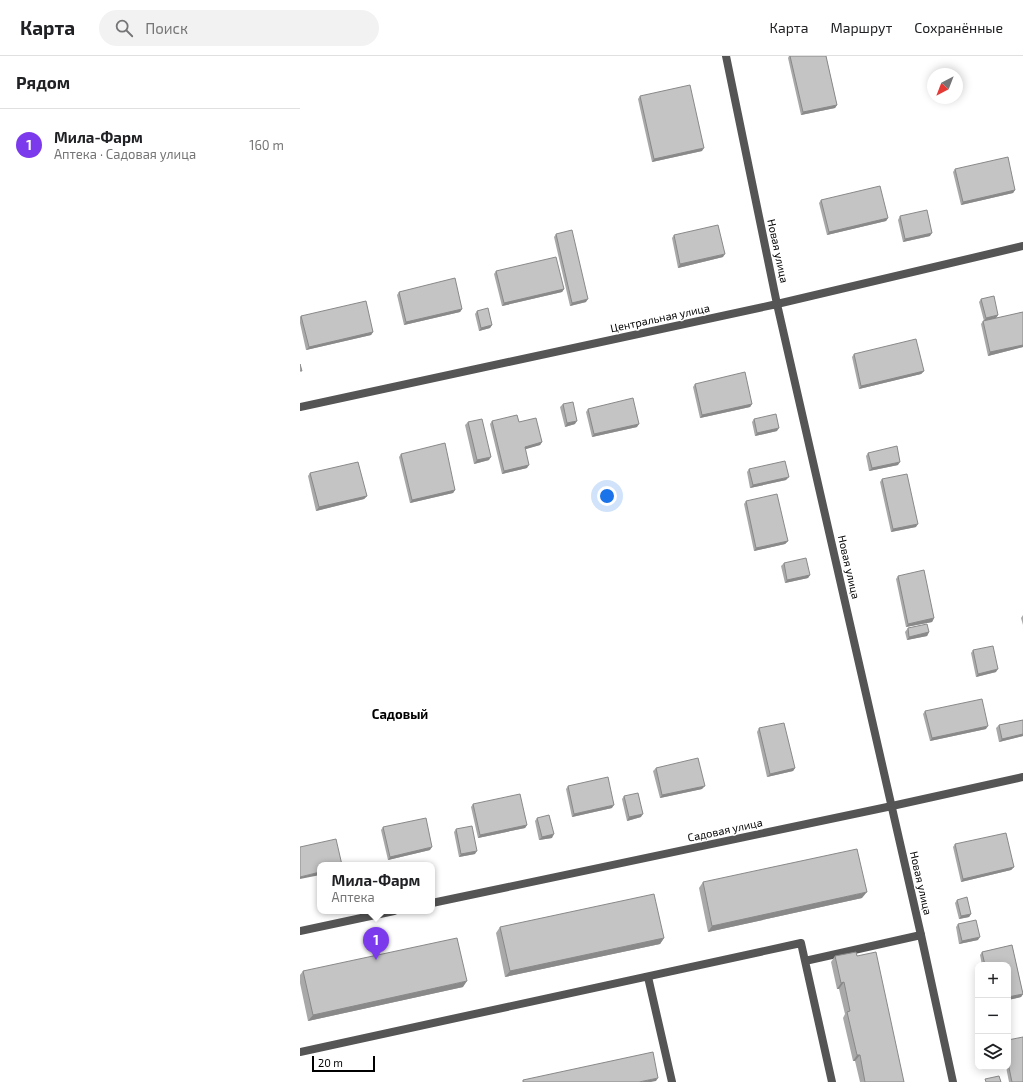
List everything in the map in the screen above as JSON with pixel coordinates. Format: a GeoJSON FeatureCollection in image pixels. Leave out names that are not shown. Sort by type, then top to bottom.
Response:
{"type":"FeatureCollection","features":[{"type":"Feature","properties":{"kind":"street","name":"Новая улица"},"geometry":{"type":"LineString","coordinates":[[726,56],[777,304],[921,934],[953,1082]]}},
{"type":"Feature","properties":{"kind":"street","name":"Центральная улица"},"geometry":{"type":"LineString","coordinates":[[300,407],[777,304],[1023,246]]}},
{"type":"Feature","properties":{"kind":"street","name":"Садовая улица"},"geometry":{"type":"LineString","coordinates":[[435,902],[1023,777]]}},
{"type":"Feature","properties":{"kind":"street"},"geometry":{"type":"LineString","coordinates":[[300,931],[380,914]]}},
{"type":"Feature","properties":{"kind":"street"},"geometry":{"type":"LineString","coordinates":[[805,961],[921,934]]}},
{"type":"Feature","properties":{"kind":"street"},"geometry":{"type":"LineString","coordinates":[[300,1052],[801,943],[832,1082]]}},
{"type":"Feature","properties":{"kind":"street"},"geometry":{"type":"LineString","coordinates":[[648,976],[672,1082]]}},
{"type":"Feature","properties":{"kind":"building"},"geometry":{"type":"Polygon","coordinates":[[[790,56],[826,56],[837,105],[803,112],[790,56]]]}},
{"type":"Feature","properties":{"kind":"building"},"geometry":{"type":"Polygon","coordinates":[[[690,85],[704,148],[654,159],[640,96],[690,85]]]}},
{"type":"Feature","properties":{"kind":"building"},"geometry":{"type":"Polygon","coordinates":[[[1008,157],[1015,190],[963,202],[955,169],[1008,157]]]}},
{"type":"Feature","properties":{"kind":"building"},"geometry":{"type":"Polygon","coordinates":[[[880,186],[888,218],[829,232],[821,200],[880,186]]]}},
{"type":"Feature","properties":{"kind":"building"},"geometry":{"type":"Polygon","coordinates":[[[927,210],[932,233],[905,239],[900,216],[927,210]]]}},
{"type":"Feature","properties":{"kind":"building"},"geometry":{"type":"Polygon","coordinates":[[[718,225],[725,254],[680,264],[674,235],[718,225]]]}},
{"type":"Feature","properties":{"kind":"building"},"geometry":{"type":"Polygon","coordinates":[[[572,230],[588,299],[572,303],[556,234],[572,230]]]}},
{"type":"Feature","properties":{"kind":"building"},"geometry":{"type":"Polygon","coordinates":[[[556,257],[564,289],[504,303],[496,271],[556,257]]]}},
{"type":"Feature","properties":{"kind":"building"},"geometry":{"type":"Polygon","coordinates":[[[455,278],[462,309],[406,322],[399,292],[455,278]]]}},
{"type":"Feature","properties":{"kind":"building"},"geometry":{"type":"Polygon","coordinates":[[[994,296],[998,315],[986,318],[981,299],[994,296]]]}},
{"type":"Feature","properties":{"kind":"building"},"geometry":{"type":"Polygon","coordinates":[[[366,301],[373,332],[309,347],[301,316],[366,301]]]}},
{"type":"Feature","properties":{"kind":"building"},"geometry":{"type":"Polygon","coordinates":[[[488,308],[492,325],[481,328],[477,311],[488,308]]]}},
{"type":"Feature","properties":{"kind":"building"},"geometry":{"type":"Polygon","coordinates":[[[1023,312],[1023,345],[990,352],[983,321],[1023,312]]]}},
{"type":"Feature","properties":{"kind":"building"},"geometry":{"type":"Polygon","coordinates":[[[916,339],[924,371],[861,386],[854,354],[916,339]]]}},
{"type":"Feature","properties":{"kind":"building"},"geometry":{"type":"Polygon","coordinates":[[[745,372],[752,404],[702,415],[695,384],[745,372]]]}},
{"type":"Feature","properties":{"kind":"building"},"geometry":{"type":"Polygon","coordinates":[[[633,398],[639,424],[594,434],[588,409],[633,398]]]}},
{"type":"Feature","properties":{"kind":"building"},"geometry":{"type":"Polygon","coordinates":[[[573,402],[577,421],[567,423],[563,404],[573,402]]]}},
{"type":"Feature","properties":{"kind":"building"},"geometry":{"type":"Polygon","coordinates":[[[776,414],[779,428],[757,433],[754,419],[776,414]]]}},
{"type":"Feature","properties":{"kind":"building"},"geometry":{"type":"Polygon","coordinates":[[[517,415],[519,422],[536,418],[542,442],[525,447],[529,465],[504,471],[492,421],[517,415]]]}},
{"type":"Feature","properties":{"kind":"building"},"geometry":{"type":"Polygon","coordinates":[[[482,419],[491,457],[477,460],[468,422],[482,419]]]}},
{"type":"Feature","properties":{"kind":"building"},"geometry":{"type":"Polygon","coordinates":[[[445,443],[455,490],[412,500],[401,454],[445,443]]]}},
{"type":"Feature","properties":{"kind":"building"},"geometry":{"type":"Polygon","coordinates":[[[897,446],[900,462],[872,468],[868,453],[897,446]]]}},
{"type":"Feature","properties":{"kind":"building"},"geometry":{"type":"Polygon","coordinates":[[[785,461],[789,477],[753,485],[749,469],[785,461]]]}},
{"type":"Feature","properties":{"kind":"building"},"geometry":{"type":"Polygon","coordinates":[[[358,462],[367,496],[319,507],[310,473],[358,462]]]}},
{"type":"Feature","properties":{"kind":"building"},"geometry":{"type":"Polygon","coordinates":[[[907,474],[918,524],[893,529],[882,479],[907,474]]]}},
{"type":"Feature","properties":{"kind":"building"},"geometry":{"type":"Polygon","coordinates":[[[777,494],[788,541],[756,548],[746,501],[777,494]]]}},
{"type":"Feature","properties":{"kind":"building"},"geometry":{"type":"Polygon","coordinates":[[[806,558],[810,575],[787,580],[784,563],[806,558]]]}},
{"type":"Feature","properties":{"kind":"building"},"geometry":{"type":"Polygon","coordinates":[[[924,570],[934,618],[908,624],[898,576],[924,570]]]}},
{"type":"Feature","properties":{"kind":"building"},"geometry":{"type":"Polygon","coordinates":[[[927,624],[929,632],[909,637],[908,628],[927,624]]]}},
{"type":"Feature","properties":{"kind":"building"},"geometry":{"type":"Polygon","coordinates":[[[993,646],[998,669],[978,674],[973,650],[993,646]]]}},
{"type":"Feature","properties":{"kind":"building"},"geometry":{"type":"Polygon","coordinates":[[[982,699],[988,726],[932,738],[925,711],[982,699]]]}},
{"type":"Feature","properties":{"kind":"building"},"geometry":{"type":"Polygon","coordinates":[[[1023,720],[1023,734],[1002,739],[999,725],[1023,720]]]}},
{"type":"Feature","properties":{"kind":"building"},"geometry":{"type":"Polygon","coordinates":[[[784,723],[795,768],[770,774],[759,728],[784,723]]]}},
{"type":"Feature","properties":{"kind":"building"},"geometry":{"type":"Polygon","coordinates":[[[698,758],[705,786],[662,795],[656,768],[698,758]]]}},
{"type":"Feature","properties":{"kind":"building"},"geometry":{"type":"Polygon","coordinates":[[[608,777],[614,805],[574,814],[568,786],[608,777]]]}},
{"type":"Feature","properties":{"kind":"building"},"geometry":{"type":"Polygon","coordinates":[[[638,793],[643,814],[629,817],[624,796],[638,793]]]}},
{"type":"Feature","properties":{"kind":"building"},"geometry":{"type":"Polygon","coordinates":[[[520,794],[527,825],[480,835],[473,804],[520,794]]]}},
{"type":"Feature","properties":{"kind":"building"},"geometry":{"type":"Polygon","coordinates":[[[549,815],[554,834],[542,837],[537,818],[549,815]]]}},
{"type":"Feature","properties":{"kind":"building"},"geometry":{"type":"Polygon","coordinates":[[[426,818],[432,847],[390,857],[383,827],[426,818]]]}},
{"type":"Feature","properties":{"kind":"building"},"geometry":{"type":"Polygon","coordinates":[[[472,826],[477,851],[461,854],[456,829],[472,826]]]}},
{"type":"Feature","properties":{"kind":"building"},"geometry":{"type":"Polygon","coordinates":[[[1006,833],[1014,867],[963,879],[955,844],[1006,833]]]}},
{"type":"Feature","properties":{"kind":"building"},"geometry":{"type":"Polygon","coordinates":[[[336,839],[341,862],[317,862],[317,873],[300,877],[300,847],[336,839]]]}},
{"type":"Feature","properties":{"kind":"building"},"geometry":{"type":"Polygon","coordinates":[[[857,849],[867,892],[712,926],[703,882],[857,849]]]}},
{"type":"Feature","properties":{"kind":"building"},"geometry":{"type":"Polygon","coordinates":[[[654,894],[664,938],[510,971],[500,927],[654,894]]]}},
{"type":"Feature","properties":{"kind":"building"},"geometry":{"type":"Polygon","coordinates":[[[967,897],[971,914],[961,916],[957,900],[967,897]]]}},
{"type":"Feature","properties":{"kind":"building"},"geometry":{"type":"Polygon","coordinates":[[[976,920],[980,937],[962,941],[958,924],[976,920]]]}},
{"type":"Feature","properties":{"kind":"building"},"geometry":{"type":"Polygon","coordinates":[[[457,938],[467,981],[313,1015],[303,971],[457,938]]]}},
{"type":"Feature","properties":{"kind":"building"},"geometry":{"type":"Polygon","coordinates":[[[1012,945],[1023,994],[1011,996],[1011,962],[984,962],[982,952],[1012,945]]]}},
{"type":"Feature","properties":{"kind":"building"},"geometry":{"type":"Polygon","coordinates":[[[856,952],[857,956],[876,952],[904,1082],[865,1082],[860,1055],[857,1055],[847,1012],[850,1011],[844,982],[841,983],[835,956],[856,952]]]}},
{"type":"Feature","properties":{"kind":"building"},"geometry":{"type":"Polygon","coordinates":[[[1023,1037],[1023,1082],[1012,1082],[1009,1070],[1011,1070],[1011,1039],[1023,1037]]]}},
{"type":"Feature","properties":{"kind":"building"},"geometry":{"type":"Polygon","coordinates":[[[653,1052],[658,1078],[639,1082],[523,1082],[523,1080],[653,1052]]]}},
{"type":"Feature","properties":{"kind":"building"},"geometry":{"type":"Polygon","coordinates":[[[999,1076],[1001,1082],[986,1082],[985,1079],[999,1076]]]}},
{"type":"Feature","properties":{"kind":"place","name":"Мила-Фарм"},"geometry":{"type":"Point","coordinates":[376,960]}},
{"type":"Feature","properties":{"kind":"district","name":"Садовый"},"geometry":{"type":"Point","coordinates":[400,714]}}]}
